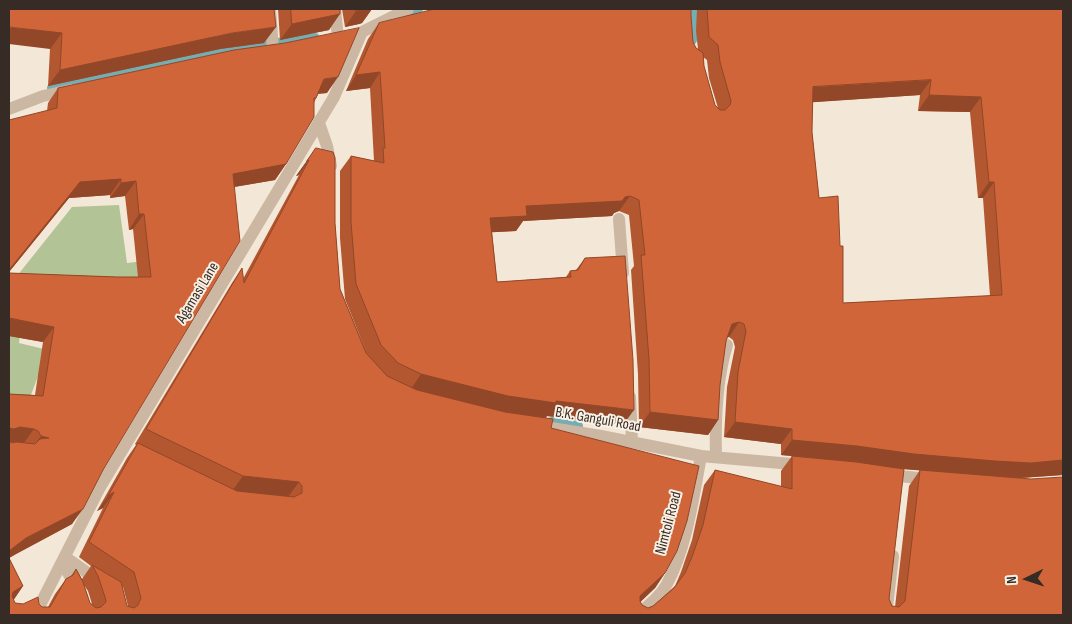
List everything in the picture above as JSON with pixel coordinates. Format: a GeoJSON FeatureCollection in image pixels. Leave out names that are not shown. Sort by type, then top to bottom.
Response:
{"type":"FeatureCollection","features":[{"type":"Feature","properties":{"kind":"street"},"geometry":{"type":"LineString","coordinates":[[270,9],[273,49]]}},
{"type":"Feature","properties":{"kind":"street"},"geometry":{"type":"LineString","coordinates":[[335,9],[334,39],[362,32],[408,9]]}},
{"type":"Feature","properties":{"kind":"street","name":"Agamasi Lane"},"geometry":{"type":"LineString","coordinates":[[34,615],[99,489],[129,450],[334,97],[362,32]]}},
{"type":"Feature","properties":{"kind":"street"},"geometry":{"type":"LineString","coordinates":[[9,109],[43,96],[87,87]]}},
{"type":"Feature","properties":{"kind":"street"},"geometry":{"type":"LineString","coordinates":[[319,123],[327,146],[332,182]]}},
{"type":"Feature","properties":{"kind":"street"},"geometry":{"type":"LineString","coordinates":[[619,219],[624,286]]}},
{"type":"Feature","properties":{"kind":"street"},"geometry":{"type":"LineString","coordinates":[[716,457],[715,437],[722,363],[727,345]]}},
{"type":"Feature","properties":{"kind":"street"},"geometry":{"type":"LineString","coordinates":[[630,384],[632,442]]}},
{"type":"Feature","properties":{"kind":"street","name":"B.K. Ganguli Road"},"geometry":{"type":"LineString","coordinates":[[524,424],[632,442],[701,456],[816,466]]}},
{"type":"Feature","properties":{"kind":"street","name":"Nimtoli Road"},"geometry":{"type":"LineString","coordinates":[[637,615],[655,600],[666,585],[681,550],[695,492],[701,456]]}},
{"type":"Feature","properties":{"kind":"street"},"geometry":{"type":"LineString","coordinates":[[874,473],[902,481],[939,480]]}},
{"type":"Feature","properties":{"kind":"street"},"geometry":{"type":"LineString","coordinates":[[886,615],[894,548]]}},
{"type":"Feature","properties":{"kind":"street"},"geometry":{"type":"LineString","coordinates":[[63,560],[110,588]]}},
{"type":"Feature","properties":{"kind":"street"},"geometry":{"type":"LineString","coordinates":[[63,560],[80,594],[87,615]]}},
{"type":"Feature","properties":{"kind":"street"},"geometry":{"type":"LineString","coordinates":[[26,604],[44,596]]}},
{"type":"Feature","properties":{"kind":"green space"},"geometry":{"type":"Polygon","coordinates":[[[119,205],[127,263],[144,261],[147,287],[25,287],[19,343],[48,350],[26,408],[9,407],[9,286],[72,207],[119,205]]]}},
{"type":"Feature","properties":{"kind":"building"},"geometry":{"type":"Polygon","coordinates":[[[9,9],[274,9],[276,27],[232,33],[60,70],[62,33],[9,27],[9,9]]]}},
{"type":"Feature","properties":{"kind":"building"},"geometry":{"type":"Polygon","coordinates":[[[291,9],[340,9],[340,14],[292,24],[291,9]]]}},
{"type":"Feature","properties":{"kind":"building"},"geometry":{"type":"Polygon","coordinates":[[[435,9],[691,9],[693,42],[696,48],[703,53],[704,66],[715,105],[720,110],[725,110],[731,101],[720,62],[718,45],[709,37],[707,9],[1063,9],[1063,460],[1031,463],[995,461],[792,440],[792,429],[735,422],[738,372],[746,331],[744,324],[739,322],[732,324],[726,341],[720,385],[718,420],[650,412],[649,359],[641,255],[645,255],[639,200],[630,196],[625,197],[622,201],[526,206],[527,216],[490,218],[497,282],[571,277],[570,271],[578,270],[585,258],[625,256],[633,360],[634,410],[556,401],[556,403],[508,396],[421,374],[398,363],[381,345],[356,284],[351,222],[351,156],[384,163],[383,148],[385,148],[380,72],[356,75],[379,23],[435,9]],[[931,80],[813,87],[812,132],[819,198],[838,196],[840,246],[843,246],[843,303],[1002,295],[994,182],[989,182],[981,97],[929,95],[931,80]]]}},
{"type":"Feature","properties":{"kind":"building"},"geometry":{"type":"Polygon","coordinates":[[[359,28],[338,77],[324,79],[316,98],[314,98],[314,117],[286,164],[233,174],[240,241],[103,470],[83,509],[26,538],[9,551],[9,443],[35,444],[40,439],[49,438],[41,436],[34,429],[9,428],[9,394],[43,396],[54,327],[9,318],[9,273],[151,277],[144,214],[139,214],[136,181],[121,183],[121,179],[80,182],[9,270],[9,120],[57,108],[58,88],[234,50],[285,43],[359,28]]]}},
{"type":"Feature","properties":{"kind":"building"},"geometry":{"type":"Polygon","coordinates":[[[316,148],[333,152],[335,158],[335,223],[340,289],[366,353],[387,376],[417,390],[505,412],[553,419],[551,428],[699,466],[687,521],[677,551],[665,573],[640,596],[642,605],[648,608],[653,606],[674,588],[685,573],[703,525],[715,470],[792,489],[792,456],[904,469],[889,599],[892,606],[899,607],[905,601],[920,470],[1031,479],[1063,477],[1063,615],[9,615],[9,558],[23,586],[13,592],[12,596],[15,603],[23,604],[38,597],[39,604],[42,607],[50,607],[66,579],[73,575],[76,569],[83,582],[90,603],[96,608],[101,607],[106,602],[105,597],[92,565],[121,582],[127,606],[134,608],[138,605],[141,598],[134,572],[89,542],[114,492],[108,496],[138,443],[237,491],[294,497],[302,493],[302,486],[299,482],[243,476],[146,429],[242,268],[244,283],[309,160],[307,161],[316,148]]]}},
{"type":"Feature","properties":{"kind":"waterway"},"geometry":{"type":"LineString","coordinates":[[402,18],[418,9]]}},
{"type":"Feature","properties":{"kind":"waterway"},"geometry":{"type":"LineString","coordinates":[[692,9],[692,40]]}},
{"type":"Feature","properties":{"kind":"waterway"},"geometry":{"type":"LineString","coordinates":[[52,88],[241,48],[315,38]]}},
{"type":"Feature","properties":{"kind":"waterway"},"geometry":{"type":"LineString","coordinates":[[552,422],[578,426]]}}]}
